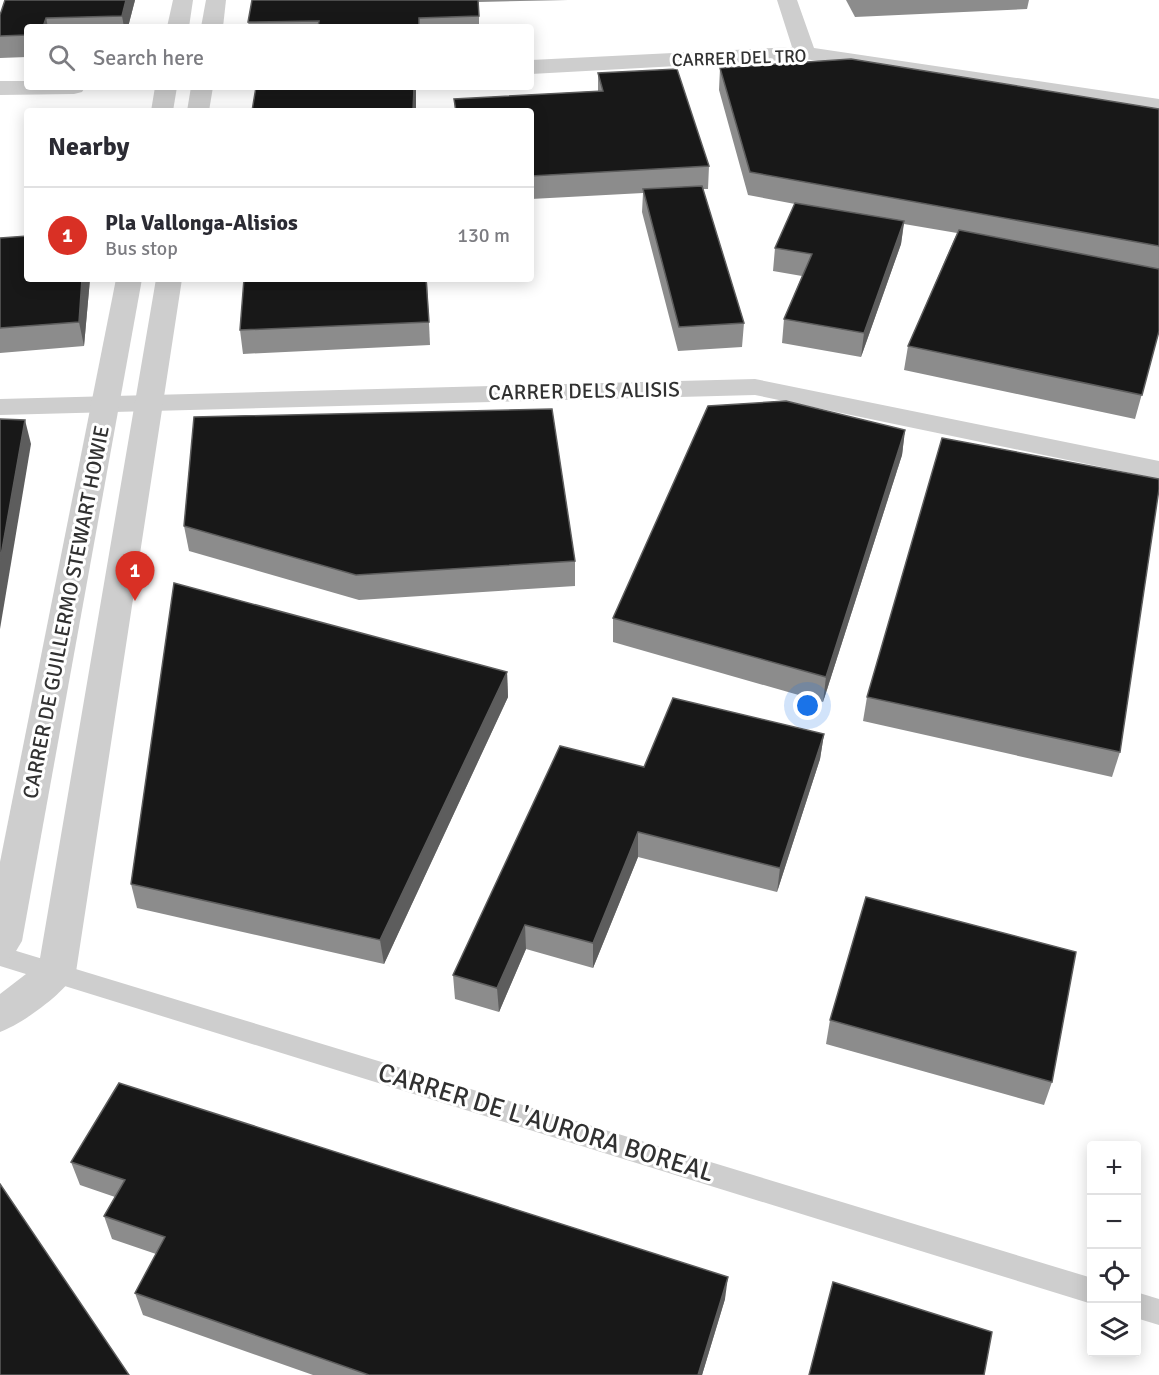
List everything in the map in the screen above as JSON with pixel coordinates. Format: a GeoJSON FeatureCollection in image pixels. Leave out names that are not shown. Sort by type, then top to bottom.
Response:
{"type":"FeatureCollection","features":[{"type":"Feature","properties":{"kind":"street"},"geometry":{"type":"LineString","coordinates":[[179,24],[183,0]]}},
{"type":"Feature","properties":{"kind":"street"},"geometry":{"type":"LineString","coordinates":[[212,24],[216,0]]}},
{"type":"Feature","properties":{"kind":"street"},"geometry":{"type":"LineString","coordinates":[[787,0],[805,53]]}},
{"type":"Feature","properties":{"kind":"street","name":"CARRER DEL TRO"},"geometry":{"type":"LineString","coordinates":[[534,67],[805,53],[1159,106]]}},
{"type":"Feature","properties":{"kind":"street"},"geometry":{"type":"LineString","coordinates":[[0,88],[24,88]]}},
{"type":"Feature","properties":{"kind":"street"},"geometry":{"type":"LineString","coordinates":[[162,108],[166,90]]}},
{"type":"Feature","properties":{"kind":"street"},"geometry":{"type":"LineString","coordinates":[[198,108],[202,90]]}},
{"type":"Feature","properties":{"kind":"street","name":"CARRER DE GUILLERMO STEWART HOWIE"},"geometry":{"type":"LineString","coordinates":[[0,945],[5,929],[128,282]]}},
{"type":"Feature","properties":{"kind":"street","name":"CARRER DE GUILLERMO STEWART HOWIE"},"geometry":{"type":"LineString","coordinates":[[57,972],[168,282]]}},
{"type":"Feature","properties":{"kind":"street","name":"CARRER DELS ALISIS"},"geometry":{"type":"LineString","coordinates":[[0,407],[754,387],[1159,470]]}},
{"type":"Feature","properties":{"kind":"street"},"geometry":{"type":"LineString","coordinates":[[0,1016],[57,972]]}},
{"type":"Feature","properties":{"kind":"lane","name":"CARRER DE L'AURORA BOREAL"},"geometry":{"type":"LineString","coordinates":[[0,956],[1087,1289]]}},
{"type":"Feature","properties":{"kind":"lane"},"geometry":{"type":"LineString","coordinates":[[1141,1306],[1159,1312]]}},
{"type":"Feature","properties":{"kind":"building"},"geometry":{"type":"Polygon","coordinates":[[[5,0],[126,0],[122,16],[46,18],[44,24],[24,24],[24,35],[0,36],[0,15],[5,0]]]}},
{"type":"Feature","properties":{"kind":"building"},"geometry":{"type":"Polygon","coordinates":[[[252,0],[478,0],[479,16],[419,18],[419,24],[318,24],[319,21],[248,22],[252,0]]]}},
{"type":"Feature","properties":{"kind":"building"},"geometry":{"type":"Polygon","coordinates":[[[851,59],[1159,109],[1159,246],[750,172],[720,68],[851,59]]]}},
{"type":"Feature","properties":{"kind":"building"},"geometry":{"type":"Polygon","coordinates":[[[677,69],[709,166],[534,176],[534,108],[456,108],[454,99],[603,91],[598,73],[677,69]]]}},
{"type":"Feature","properties":{"kind":"building"},"geometry":{"type":"Polygon","coordinates":[[[256,90],[414,90],[413,108],[252,108],[256,90]]]}},
{"type":"Feature","properties":{"kind":"building"},"geometry":{"type":"Polygon","coordinates":[[[702,186],[744,323],[679,327],[643,189],[702,186]]]}},
{"type":"Feature","properties":{"kind":"building"},"geometry":{"type":"Polygon","coordinates":[[[795,203],[904,221],[864,333],[784,319],[812,254],[775,248],[795,203]]]}},
{"type":"Feature","properties":{"kind":"building"},"geometry":{"type":"Polygon","coordinates":[[[959,230],[1159,269],[1159,331],[1142,395],[908,346],[959,230]]]}},
{"type":"Feature","properties":{"kind":"building"},"geometry":{"type":"Polygon","coordinates":[[[24,236],[24,282],[82,282],[79,322],[0,328],[0,238],[24,236]]]}},
{"type":"Feature","properties":{"kind":"building"},"geometry":{"type":"Polygon","coordinates":[[[244,282],[426,282],[429,322],[240,330],[244,282]]]}},
{"type":"Feature","properties":{"kind":"building"},"geometry":{"type":"Polygon","coordinates":[[[786,401],[905,430],[826,677],[613,618],[708,406],[786,401]]]}},
{"type":"Feature","properties":{"kind":"building"},"geometry":{"type":"Polygon","coordinates":[[[552,409],[575,561],[356,575],[184,526],[194,417],[552,409]]]}},
{"type":"Feature","properties":{"kind":"building"},"geometry":{"type":"Polygon","coordinates":[[[0,419],[25,420],[0,561],[0,419]]]}},
{"type":"Feature","properties":{"kind":"building"},"geometry":{"type":"Polygon","coordinates":[[[942,438],[1159,479],[1120,752],[867,697],[942,438]]]}},
{"type":"Feature","properties":{"kind":"building"},"geometry":{"type":"Polygon","coordinates":[[[174,583],[507,672],[380,940],[131,884],[174,583]]]}},
{"type":"Feature","properties":{"kind":"building"},"geometry":{"type":"Polygon","coordinates":[[[673,698],[824,734],[780,868],[638,832],[593,943],[525,925],[497,988],[453,975],[560,746],[644,767],[673,698]]]}},
{"type":"Feature","properties":{"kind":"building"},"geometry":{"type":"Polygon","coordinates":[[[866,897],[1076,952],[1052,1082],[830,1020],[866,897]]]}},
{"type":"Feature","properties":{"kind":"building"},"geometry":{"type":"Polygon","coordinates":[[[119,1083],[728,1277],[698,1375],[369,1375],[135,1293],[165,1237],[104,1216],[125,1180],[71,1162],[119,1083]]]}},
{"type":"Feature","properties":{"kind":"building"},"geometry":{"type":"Polygon","coordinates":[[[0,1184],[129,1375],[0,1375],[0,1184]]]}},
{"type":"Feature","properties":{"kind":"building"},"geometry":{"type":"Polygon","coordinates":[[[833,1282],[992,1332],[984,1375],[809,1375],[833,1282]]]}},
{"type":"Feature","properties":{"kind":"place","name":"Pla Vallonga-Alisios"},"geometry":{"type":"Point","coordinates":[135,601]}}]}
